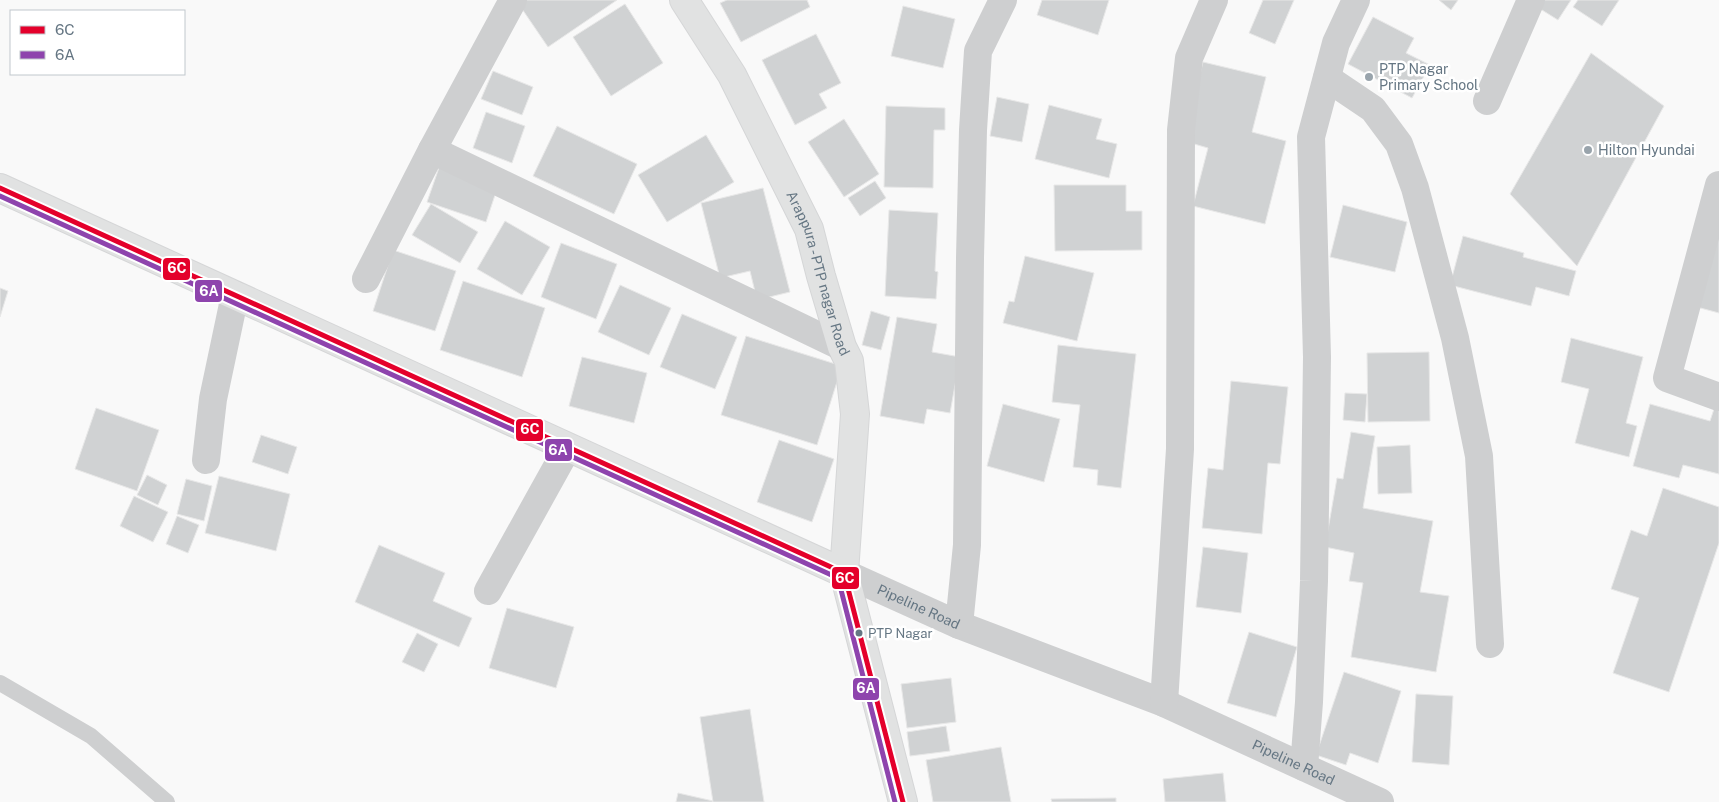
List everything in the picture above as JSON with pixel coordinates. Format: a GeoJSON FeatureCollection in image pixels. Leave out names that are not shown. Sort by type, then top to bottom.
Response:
{"type":"FeatureCollection","features":[{"type":"Feature","properties":{"kind":"main road","name":"Arappura - PTP nagar Road"},"geometry":{"type":"LineString","coordinates":[[684,0],[732,75],[809,229],[842,347],[849,361],[855,414],[844,573],[903,802]]}},
{"type":"Feature","properties":{"kind":"main road","name":"Pipeline Road"},"geometry":{"type":"LineString","coordinates":[[0,188],[844,573]]}},
{"type":"Feature","properties":{"kind":"street"},"geometry":{"type":"LineString","coordinates":[[366,279],[432,150],[513,0]]}},
{"type":"Feature","properties":{"kind":"street"},"geometry":{"type":"LineString","coordinates":[[959,625],[967,545],[970,258],[973,130],[978,51],[1003,0]]}},
{"type":"Feature","properties":{"kind":"street"},"geometry":{"type":"LineString","coordinates":[[1164,703],[1180,450],[1181,130],[1189,58],[1214,0]]}},
{"type":"Feature","properties":{"kind":"street"},"geometry":{"type":"LineString","coordinates":[[1304,767],[1314,582],[1317,357],[1311,136],[1336,43],[1356,0]]}},
{"type":"Feature","properties":{"kind":"street"},"geometry":{"type":"LineString","coordinates":[[1487,100],[1531,0]]}},
{"type":"Feature","properties":{"kind":"street"},"geometry":{"type":"LineString","coordinates":[[1327,78],[1373,109],[1399,144],[1415,188],[1455,338],[1479,456],[1490,644]]}},
{"type":"Feature","properties":{"kind":"street"},"geometry":{"type":"LineString","coordinates":[[432,150],[842,347]]}},
{"type":"Feature","properties":{"kind":"street"},"geometry":{"type":"LineString","coordinates":[[1719,185],[1667,378],[1719,397]]}},
{"type":"Feature","properties":{"kind":"street"},"geometry":{"type":"LineString","coordinates":[[206,460],[213,399],[235,295]]}},
{"type":"Feature","properties":{"kind":"street"},"geometry":{"type":"LineString","coordinates":[[488,591],[568,447]]}},
{"type":"Feature","properties":{"kind":"street","name":"Pipeline Road"},"geometry":{"type":"LineString","coordinates":[[844,573],[959,625],[1164,703],[1380,802]]}},
{"type":"Feature","properties":{"kind":"lane"},"geometry":{"type":"LineString","coordinates":[[0,683],[91,736],[167,802]]}},
{"type":"Feature","properties":{"kind":"building"},"geometry":{"type":"Polygon","coordinates":[[[522,0],[617,0],[548,47],[518,3],[522,0]]]}},
{"type":"Feature","properties":{"kind":"building"},"geometry":{"type":"Polygon","coordinates":[[[727,0],[807,0],[810,7],[741,42],[720,3],[727,0]]]}},
{"type":"Feature","properties":{"kind":"building"},"geometry":{"type":"Polygon","coordinates":[[[1042,0],[1109,0],[1098,35],[1037,15],[1042,0]]]}},
{"type":"Feature","properties":{"kind":"building"},"geometry":{"type":"Polygon","coordinates":[[[1263,0],[1294,0],[1275,44],[1249,33],[1263,0]]]}},
{"type":"Feature","properties":{"kind":"building"},"geometry":{"type":"Polygon","coordinates":[[[1439,0],[1458,0],[1451,10],[1439,0]]]}},
{"type":"Feature","properties":{"kind":"building"},"geometry":{"type":"Polygon","coordinates":[[[1538,0],[1571,0],[1558,20],[1534,5],[1538,0]]]}},
{"type":"Feature","properties":{"kind":"building"},"geometry":{"type":"Polygon","coordinates":[[[1578,0],[1619,0],[1602,26],[1573,7],[1578,0]]]}},
{"type":"Feature","properties":{"kind":"building"},"geometry":{"type":"Polygon","coordinates":[[[625,4],[663,63],[611,96],[573,37],[625,4]]]}},
{"type":"Feature","properties":{"kind":"building"},"geometry":{"type":"Polygon","coordinates":[[[903,6],[955,19],[943,68],[891,56],[903,6]]]}},
{"type":"Feature","properties":{"kind":"building"},"geometry":{"type":"Polygon","coordinates":[[[1373,17],[1414,38],[1406,53],[1430,65],[1412,98],[1348,64],[1373,17]]]}},
{"type":"Feature","properties":{"kind":"building"},"geometry":{"type":"Polygon","coordinates":[[[816,34],[841,83],[819,94],[827,108],[795,125],[762,60],[816,34]]]}},
{"type":"Feature","properties":{"kind":"building","name":"Hilton Hyundai"},"geometry":{"type":"Polygon","coordinates":[[[1591,53],[1664,106],[1577,266],[1510,194],[1591,53]]]}},
{"type":"Feature","properties":{"kind":"building"},"geometry":{"type":"Polygon","coordinates":[[[1203,62],[1266,77],[1252,132],[1286,141],[1265,224],[1193,206],[1208,148],[1184,141],[1203,62]]]}},
{"type":"Feature","properties":{"kind":"building"},"geometry":{"type":"Polygon","coordinates":[[[493,71],[533,87],[522,115],[481,99],[493,71]]]}},
{"type":"Feature","properties":{"kind":"building"},"geometry":{"type":"Polygon","coordinates":[[[997,97],[1029,104],[1022,142],[990,136],[997,97]]]}},
{"type":"Feature","properties":{"kind":"building"},"geometry":{"type":"Polygon","coordinates":[[[1049,105],[1102,119],[1096,139],[1117,144],[1109,178],[1035,159],[1049,105]]]}},
{"type":"Feature","properties":{"kind":"building"},"geometry":{"type":"Polygon","coordinates":[[[886,106],[945,108],[945,130],[934,130],[933,188],[884,187],[886,106]]]}},
{"type":"Feature","properties":{"kind":"building"},"geometry":{"type":"Polygon","coordinates":[[[486,112],[525,126],[512,163],[473,148],[486,112]]]}},
{"type":"Feature","properties":{"kind":"building"},"geometry":{"type":"Polygon","coordinates":[[[844,119],[879,174],[844,197],[808,142],[844,119]]]}},
{"type":"Feature","properties":{"kind":"building"},"geometry":{"type":"Polygon","coordinates":[[[557,126],[637,164],[614,214],[533,176],[557,126]]]}},
{"type":"Feature","properties":{"kind":"building"},"geometry":{"type":"Polygon","coordinates":[[[706,135],[734,182],[667,222],[638,175],[706,135]]]}},
{"type":"Feature","properties":{"kind":"building"},"geometry":{"type":"Polygon","coordinates":[[[441,162],[498,186],[486,222],[427,202],[441,162]]]}},
{"type":"Feature","properties":{"kind":"building"},"geometry":{"type":"Polygon","coordinates":[[[875,181],[886,198],[860,216],[848,198],[875,181]]]}},
{"type":"Feature","properties":{"kind":"building"},"geometry":{"type":"Polygon","coordinates":[[[1054,185],[1126,185],[1126,211],[1142,211],[1142,250],[1055,251],[1054,185]]]}},
{"type":"Feature","properties":{"kind":"building"},"geometry":{"type":"Polygon","coordinates":[[[763,188],[790,292],[757,300],[750,271],[720,278],[701,203],[763,188]]]}},
{"type":"Feature","properties":{"kind":"building"},"geometry":{"type":"Polygon","coordinates":[[[431,204],[478,232],[460,263],[412,235],[431,204]]]}},
{"type":"Feature","properties":{"kind":"building"},"geometry":{"type":"Polygon","coordinates":[[[1343,205],[1407,222],[1395,272],[1330,257],[1343,205]]]}},
{"type":"Feature","properties":{"kind":"building"},"geometry":{"type":"Polygon","coordinates":[[[889,210],[938,213],[935,271],[938,272],[936,299],[885,296],[889,210]]]}},
{"type":"Feature","properties":{"kind":"building"},"geometry":{"type":"Polygon","coordinates":[[[1719,214],[1719,313],[1693,306],[1719,214]]]}},
{"type":"Feature","properties":{"kind":"building"},"geometry":{"type":"Polygon","coordinates":[[[505,221],[550,247],[522,295],[477,269],[505,221]]]}},
{"type":"Feature","properties":{"kind":"building"},"geometry":{"type":"Polygon","coordinates":[[[1463,236],[1524,253],[1523,257],[1576,271],[1569,296],[1536,287],[1531,306],[1450,285],[1463,236]]]}},
{"type":"Feature","properties":{"kind":"building"},"geometry":{"type":"Polygon","coordinates":[[[561,243],[617,264],[596,319],[541,297],[561,243]]]}},
{"type":"Feature","properties":{"kind":"building"},"geometry":{"type":"Polygon","coordinates":[[[393,250],[456,271],[435,331],[373,311],[393,250]]]}},
{"type":"Feature","properties":{"kind":"building"},"geometry":{"type":"Polygon","coordinates":[[[1025,256],[1094,273],[1077,341],[1003,323],[1009,301],[1014,302],[1025,256]]]}},
{"type":"Feature","properties":{"kind":"building"},"geometry":{"type":"Polygon","coordinates":[[[463,281],[545,308],[522,377],[440,350],[463,281]]]}},
{"type":"Feature","properties":{"kind":"building"},"geometry":{"type":"Polygon","coordinates":[[[620,285],[671,308],[649,355],[598,332],[620,285]]]}},
{"type":"Feature","properties":{"kind":"building"},"geometry":{"type":"Polygon","coordinates":[[[0,288],[8,291],[0,317],[0,288]]]}},
{"type":"Feature","properties":{"kind":"building"},"geometry":{"type":"Polygon","coordinates":[[[871,311],[890,317],[881,350],[862,345],[871,311]]]}},
{"type":"Feature","properties":{"kind":"building"},"geometry":{"type":"Polygon","coordinates":[[[682,314],[737,337],[715,389],[660,367],[682,314]]]}},
{"type":"Feature","properties":{"kind":"building"},"geometry":{"type":"Polygon","coordinates":[[[897,317],[937,324],[932,352],[960,357],[950,413],[927,409],[924,424],[880,416],[897,317]]]}},
{"type":"Feature","properties":{"kind":"building"},"geometry":{"type":"Polygon","coordinates":[[[746,336],[842,366],[817,445],[721,415],[746,336]]]}},
{"type":"Feature","properties":{"kind":"building"},"geometry":{"type":"Polygon","coordinates":[[[1571,338],[1643,357],[1626,423],[1637,426],[1629,457],[1575,443],[1589,389],[1561,382],[1571,338]]]}},
{"type":"Feature","properties":{"kind":"building"},"geometry":{"type":"Polygon","coordinates":[[[1058,345],[1136,354],[1121,488],[1097,485],[1098,470],[1073,467],[1080,405],[1052,402],[1058,345]]]}},
{"type":"Feature","properties":{"kind":"building"},"geometry":{"type":"Polygon","coordinates":[[[1429,352],[1430,421],[1368,422],[1367,353],[1429,352]]]}},
{"type":"Feature","properties":{"kind":"building"},"geometry":{"type":"Polygon","coordinates":[[[582,357],[647,373],[634,423],[569,406],[582,357]]]}},
{"type":"Feature","properties":{"kind":"building"},"geometry":{"type":"Polygon","coordinates":[[[1231,381],[1288,387],[1280,464],[1268,463],[1262,534],[1202,528],[1208,468],[1223,470],[1231,381]]]}},
{"type":"Feature","properties":{"kind":"building"},"geometry":{"type":"Polygon","coordinates":[[[1345,393],[1367,394],[1365,422],[1343,420],[1345,393]]]}},
{"type":"Feature","properties":{"kind":"building"},"geometry":{"type":"Polygon","coordinates":[[[1716,403],[1719,404],[1719,474],[1683,465],[1679,478],[1633,466],[1650,404],[1710,421],[1716,403]]]}},
{"type":"Feature","properties":{"kind":"building"},"geometry":{"type":"Polygon","coordinates":[[[1003,404],[1060,419],[1044,482],[987,466],[1003,404]]]}},
{"type":"Feature","properties":{"kind":"building"},"geometry":{"type":"Polygon","coordinates":[[[96,408],[159,430],[137,491],[75,469],[96,408]]]}},
{"type":"Feature","properties":{"kind":"building"},"geometry":{"type":"Polygon","coordinates":[[[1351,432],[1375,436],[1363,508],[1433,521],[1420,592],[1449,596],[1436,672],[1351,657],[1363,583],[1349,581],[1354,553],[1325,547],[1337,478],[1343,479],[1351,432]]]}},
{"type":"Feature","properties":{"kind":"building"},"geometry":{"type":"Polygon","coordinates":[[[261,435],[297,447],[288,474],[252,462],[261,435]]]}},
{"type":"Feature","properties":{"kind":"building"},"geometry":{"type":"Polygon","coordinates":[[[779,440],[834,459],[812,522],[757,502],[779,440]]]}},
{"type":"Feature","properties":{"kind":"building"},"geometry":{"type":"Polygon","coordinates":[[[1410,445],[1412,493],[1378,494],[1377,447],[1410,445]]]}},
{"type":"Feature","properties":{"kind":"building"},"geometry":{"type":"Polygon","coordinates":[[[147,475],[167,485],[158,505],[137,495],[147,475]]]}},
{"type":"Feature","properties":{"kind":"building"},"geometry":{"type":"Polygon","coordinates":[[[219,476],[290,494],[276,551],[205,533],[219,476]]]}},
{"type":"Feature","properties":{"kind":"building"},"geometry":{"type":"Polygon","coordinates":[[[186,479],[212,486],[204,521],[177,514],[186,479]]]}},
{"type":"Feature","properties":{"kind":"building"},"geometry":{"type":"Polygon","coordinates":[[[1663,488],[1719,507],[1719,543],[1669,692],[1613,673],[1639,598],[1611,589],[1631,530],[1647,536],[1663,488]]]}},
{"type":"Feature","properties":{"kind":"building"},"geometry":{"type":"Polygon","coordinates":[[[134,496],[168,512],[153,542],[120,526],[134,496]]]}},
{"type":"Feature","properties":{"kind":"building"},"geometry":{"type":"Polygon","coordinates":[[[177,516],[199,525],[188,553],[166,544],[177,516]]]}},
{"type":"Feature","properties":{"kind":"building"},"geometry":{"type":"Polygon","coordinates":[[[379,545],[445,573],[433,601],[472,618],[459,647],[355,602],[379,545]]]}},
{"type":"Feature","properties":{"kind":"building"},"geometry":{"type":"Polygon","coordinates":[[[1203,547],[1248,553],[1241,613],[1196,607],[1203,547]]]}},
{"type":"Feature","properties":{"kind":"building"},"geometry":{"type":"Polygon","coordinates":[[[507,608],[574,627],[556,688],[489,668],[507,608]]]}},
{"type":"Feature","properties":{"kind":"building"},"geometry":{"type":"Polygon","coordinates":[[[1249,632],[1297,647],[1276,717],[1227,703],[1249,632]]]}},
{"type":"Feature","properties":{"kind":"building"},"geometry":{"type":"Polygon","coordinates":[[[417,633],[438,644],[424,672],[402,662],[417,633]]]}},
{"type":"Feature","properties":{"kind":"building"},"geometry":{"type":"Polygon","coordinates":[[[1344,672],[1401,691],[1378,763],[1350,753],[1346,765],[1316,755],[1344,672]]]}},
{"type":"Feature","properties":{"kind":"building"},"geometry":{"type":"Polygon","coordinates":[[[951,678],[956,722],[907,728],[901,684],[951,678]]]}},
{"type":"Feature","properties":{"kind":"building"},"geometry":{"type":"Polygon","coordinates":[[[1416,694],[1453,696],[1449,765],[1412,762],[1416,694]]]}},
{"type":"Feature","properties":{"kind":"building"},"geometry":{"type":"Polygon","coordinates":[[[750,709],[764,802],[713,802],[700,717],[750,709]]]}},
{"type":"Feature","properties":{"kind":"building"},"geometry":{"type":"Polygon","coordinates":[[[946,726],[950,751],[910,756],[907,732],[946,726]]]}},
{"type":"Feature","properties":{"kind":"building"},"geometry":{"type":"Polygon","coordinates":[[[1001,747],[1011,802],[933,802],[926,760],[1001,747]]]}},
{"type":"Feature","properties":{"kind":"building"},"geometry":{"type":"Polygon","coordinates":[[[1223,773],[1226,802],[1165,802],[1163,779],[1223,773]]]}},
{"type":"Feature","properties":{"kind":"building"},"geometry":{"type":"Polygon","coordinates":[[[678,793],[713,801],[676,802],[678,793]]]}},
{"type":"Feature","properties":{"kind":"building"},"geometry":{"type":"Polygon","coordinates":[[[1116,798],[1116,802],[1052,802],[1051,799],[1116,798]]]}},
{"type":"Feature","properties":{"kind":"transit line","name":"6C"},"geometry":{"type":"LineString","coordinates":[[0,188],[844,573],[903,802]]}},
{"type":"Feature","properties":{"kind":"transit line","name":"6A"},"geometry":{"type":"LineString","coordinates":[[0,196],[838,578],[895,802]]}},
{"type":"Feature","properties":{"kind":"place","name":"PTP Nagar Primary School"},"geometry":{"type":"Point","coordinates":[1369,77]}},
{"type":"Feature","properties":{"kind":"place","name":"Hilton Hyundai"},"geometry":{"type":"Point","coordinates":[1588,150]}},
{"type":"Feature","properties":{"kind":"place","name":"PTP Nagar"},"geometry":{"type":"Point","coordinates":[859,633]}}]}
